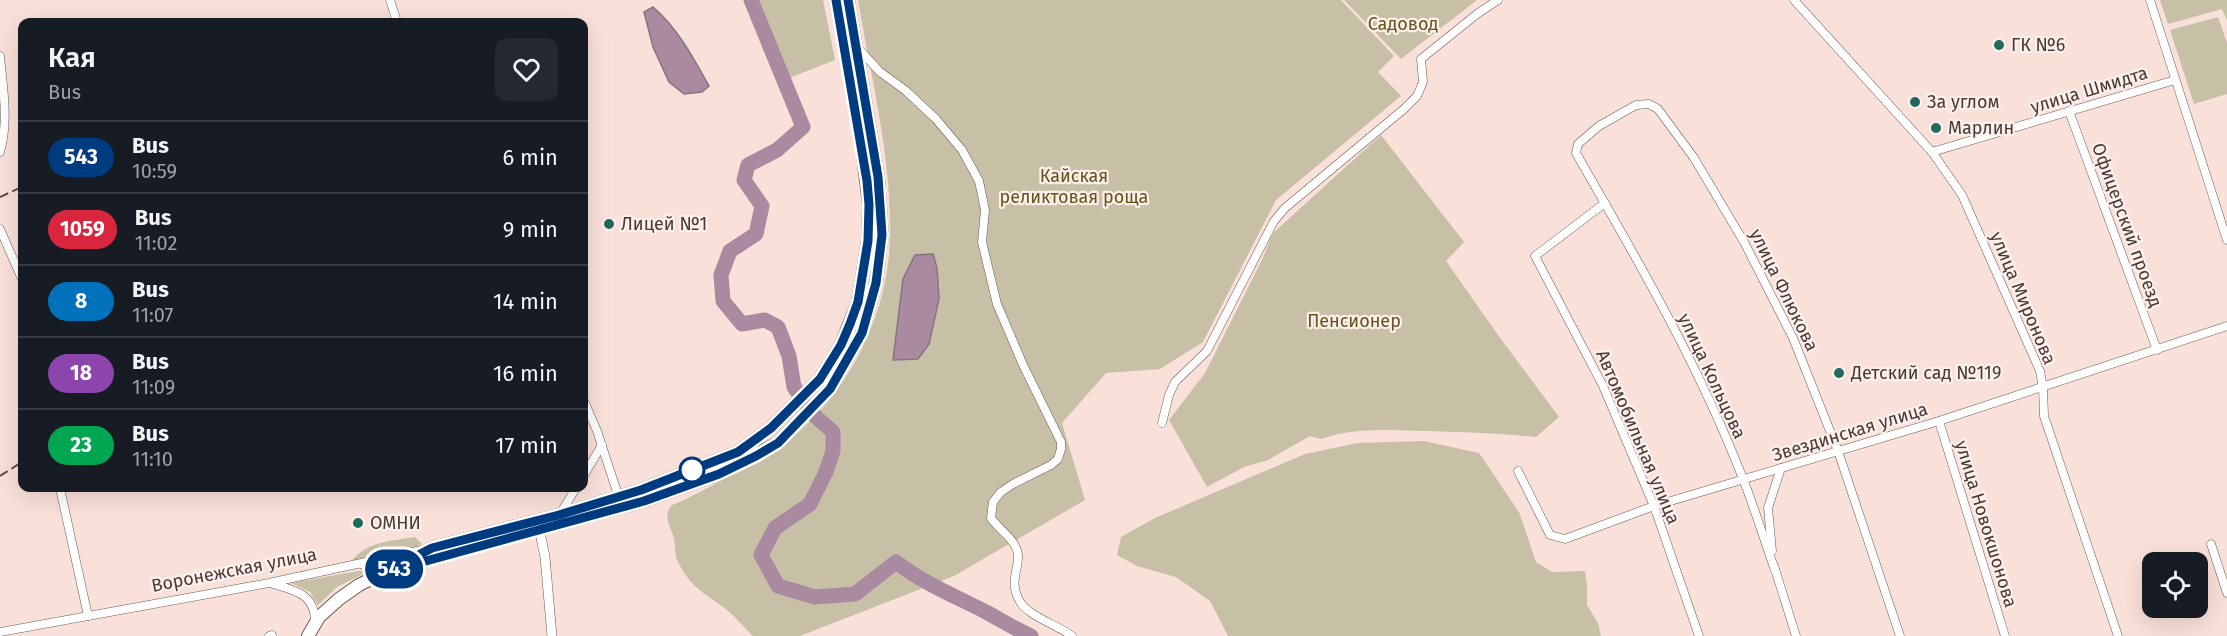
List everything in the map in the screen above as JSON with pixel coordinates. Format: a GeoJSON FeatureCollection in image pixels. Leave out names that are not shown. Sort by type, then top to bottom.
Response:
{"type":"FeatureCollection","features":[{"type":"Feature","properties":{"kind":"main road"},"geometry":{"type":"LineString","coordinates":[[386,572],[620,502],[738,452],[771,428],[820,379],[841,345],[858,302],[868,241],[868,189],[836,0]]}},
{"type":"Feature","properties":{"kind":"main road"},"geometry":{"type":"LineString","coordinates":[[308,636],[319,617],[339,599],[359,585],[432,548],[538,526],[559,515],[683,489],[719,474],[778,443],[830,389],[862,333],[876,283],[882,235],[878,177],[848,0]]}},
{"type":"Feature","properties":{"kind":"street"},"geometry":{"type":"LineString","coordinates":[[390,0],[396,18]]}},
{"type":"Feature","properties":{"kind":"street"},"geometry":{"type":"LineString","coordinates":[[1162,423],[1175,382],[1207,351],[1274,221],[1285,208],[1410,103],[1423,82],[1421,60],[1477,14],[1498,0]]}},
{"type":"Feature","properties":{"kind":"street"},"geometry":{"type":"LineString","coordinates":[[1794,0],[1932,152]]}},
{"type":"Feature","properties":{"kind":"street"},"geometry":{"type":"LineString","coordinates":[[2150,0],[2227,240]]}},
{"type":"Feature","properties":{"kind":"street"},"geometry":{"type":"LineString","coordinates":[[856,45],[880,72],[905,90],[936,119],[962,150],[979,182],[985,210],[982,242],[997,304],[1024,367],[1056,431],[1062,449],[1058,459],[1051,465],[1001,492],[993,502],[991,518],[1016,548],[1018,555],[1013,576],[1019,601],[1035,615],[1072,636]]}},
{"type":"Feature","properties":{"kind":"street"},"geometry":{"type":"LineString","coordinates":[[0,56],[5,101],[4,138],[0,152]]}},
{"type":"Feature","properties":{"kind":"street","name":"улица Шмидта"},"geometry":{"type":"LineString","coordinates":[[1932,152],[2175,80]]}},
{"type":"Feature","properties":{"kind":"street","name":"улица Кольцова"},"geometry":{"type":"LineString","coordinates":[[1658,109],[1649,104],[1636,105],[1599,126],[1578,144],[1576,153],[1629,243],[1698,378],[1743,479],[1796,636]]}},
{"type":"Feature","properties":{"kind":"street","name":"улица Флюкова"},"geometry":{"type":"LineString","coordinates":[[1658,109],[1694,158],[1744,242],[1793,338],[1838,450],[1900,636]]}},
{"type":"Feature","properties":{"kind":"street","name":"Офицерский проезд"},"geometry":{"type":"LineString","coordinates":[[2068,111],[2157,350]]}},
{"type":"Feature","properties":{"kind":"street","name":"улица Миронова"},"geometry":{"type":"LineString","coordinates":[[1932,152],[1962,195],[2040,371],[2044,416],[2118,636]]}},
{"type":"Feature","properties":{"kind":"street","name":"Автомобильная улица"},"geometry":{"type":"LineString","coordinates":[[1605,203],[1535,256],[1602,386],[1654,506],[1700,636]]}},
{"type":"Feature","properties":{"kind":"street"},"geometry":{"type":"LineString","coordinates":[[0,229],[18,270]]}},
{"type":"Feature","properties":{"kind":"street","name":"Звездинская улица"},"geometry":{"type":"LineString","coordinates":[[1518,471],[1550,534],[1565,539],[1654,506],[1939,421],[2227,326]]}},
{"type":"Feature","properties":{"kind":"street"},"geometry":{"type":"LineString","coordinates":[[588,411],[602,445],[620,502]]}},
{"type":"Feature","properties":{"kind":"street","name":"улица Новокшонова"},"geometry":{"type":"LineString","coordinates":[[1939,421],[2006,636]]}},
{"type":"Feature","properties":{"kind":"street"},"geometry":{"type":"LineString","coordinates":[[588,469],[602,445]]}},
{"type":"Feature","properties":{"kind":"street","name":"улица Кольцова"},"geometry":{"type":"LineString","coordinates":[[1775,570],[1769,534],[1768,508],[1781,468]]}},
{"type":"Feature","properties":{"kind":"street"},"geometry":{"type":"LineString","coordinates":[[61,492],[88,616]]}},
{"type":"Feature","properties":{"kind":"street"},"geometry":{"type":"LineString","coordinates":[[559,515],[573,492]]}},
{"type":"Feature","properties":{"kind":"street"},"geometry":{"type":"LineString","coordinates":[[538,526],[545,557],[552,636]]}},
{"type":"Feature","properties":{"kind":"street"},"geometry":{"type":"LineString","coordinates":[[2211,544],[2227,593]]}},
{"type":"Feature","properties":{"kind":"street"},"geometry":{"type":"LineString","coordinates":[[359,564],[432,548]]}},
{"type":"Feature","properties":{"kind":"street","name":"Воронежская улица"},"geometry":{"type":"LineString","coordinates":[[0,632],[269,583],[359,564],[386,572]]}},
{"type":"Feature","properties":{"kind":"street"},"geometry":{"type":"LineString","coordinates":[[269,583],[298,592],[311,602],[315,611],[315,623]]}},
{"type":"Feature","properties":{"kind":"green space"},"geometry":{"type":"Polygon","coordinates":[[[746,0],[823,0],[835,60],[779,82],[746,0]]]}},
{"type":"Feature","properties":{"kind":"green space","name":"Кайская реликтовая роща"},"geometry":{"type":"Polygon","coordinates":[[[858,0],[1341,0],[1394,56],[1378,72],[1401,96],[1276,200],[1203,342],[1160,369],[1106,373],[1062,423],[1085,500],[954,576],[800,636],[753,636],[728,611],[701,591],[686,576],[677,559],[668,512],[672,505],[761,460],[797,434],[840,386],[870,331],[881,300],[887,269],[890,208],[884,148],[858,0]]]}},
{"type":"Feature","properties":{"kind":"green space","name":"Садовод"},"geometry":{"type":"Polygon","coordinates":[[[1344,0],[1477,0],[1401,59],[1344,0]]]}},
{"type":"Feature","properties":{"kind":"green space"},"geometry":{"type":"Polygon","coordinates":[[[2160,0],[2227,0],[2227,20],[2222,9],[2168,24],[2160,0]]]}},
{"type":"Feature","properties":{"kind":"green space"},"geometry":{"type":"Polygon","coordinates":[[[2218,17],[2227,43],[2227,94],[2194,104],[2170,30],[2218,17]]]}},
{"type":"Feature","properties":{"kind":"green space","name":"Пенсионер"},"geometry":{"type":"Polygon","coordinates":[[[1381,135],[1464,242],[1446,261],[1559,417],[1536,437],[1385,430],[1359,431],[1321,439],[1310,436],[1268,460],[1244,467],[1207,487],[1169,420],[1205,373],[1261,262],[1273,233],[1381,135]]]}},
{"type":"Feature","properties":{"kind":"green space"},"geometry":{"type":"Polygon","coordinates":[[[1424,441],[1479,453],[1519,512],[1536,562],[1552,572],[1585,571],[1587,605],[1598,623],[1601,636],[1228,636],[1210,601],[1176,577],[1137,566],[1117,555],[1121,537],[1155,518],[1305,454],[1358,443],[1424,441]]]}},
{"type":"Feature","properties":{"kind":"green space"},"geometry":{"type":"Polygon","coordinates":[[[415,537],[422,544],[416,548],[351,562],[357,555],[372,546],[415,537]]]}},
{"type":"Feature","properties":{"kind":"green space"},"geometry":{"type":"Polygon","coordinates":[[[364,570],[365,573],[337,587],[318,605],[310,592],[291,583],[364,570]]]}},
{"type":"Feature","properties":{"kind":"shaded area"},"geometry":{"type":"Polygon","coordinates":[[[653,7],[677,34],[697,65],[709,86],[702,92],[684,94],[669,82],[653,47],[644,12],[653,7]]]}},
{"type":"Feature","properties":{"kind":"shaded area"},"geometry":{"type":"Polygon","coordinates":[[[933,254],[937,268],[939,299],[929,344],[918,359],[893,360],[903,279],[915,255],[933,254]]]}},
{"type":"Feature","properties":{"kind":"waterway"},"geometry":{"type":"LineString","coordinates":[[751,0],[803,127],[777,150],[748,165],[744,180],[762,206],[756,234],[730,251],[721,275],[723,301],[742,324],[765,320],[778,327],[789,356],[794,387],[816,417],[833,432],[833,451],[826,472],[810,504],[775,528],[761,555],[778,586],[815,597],[855,594],[896,562],[928,583],[1031,636]]}},
{"type":"Feature","properties":{"kind":"railway"},"geometry":{"type":"LineString","coordinates":[[0,197],[18,189]]}},
{"type":"Feature","properties":{"kind":"railway"},"geometry":{"type":"LineString","coordinates":[[0,476],[18,465]]}},
{"type":"Feature","properties":{"kind":"bus line","name":"543"},"geometry":{"type":"LineString","coordinates":[[836,0],[867,181],[868,241],[858,302],[841,345],[820,379],[771,428],[738,452],[641,490],[559,515],[432,548],[386,572],[683,489],[719,474],[778,443],[830,389],[862,333],[876,283],[882,235],[878,177],[848,0]]}},
{"type":"Feature","properties":{"kind":"place","name":"ГК №6"},"geometry":{"type":"Point","coordinates":[1999,45]}},
{"type":"Feature","properties":{"kind":"place","name":"За углом"},"geometry":{"type":"Point","coordinates":[1915,102]}},
{"type":"Feature","properties":{"kind":"place","name":"Марлин"},"geometry":{"type":"Point","coordinates":[1936,128]}},
{"type":"Feature","properties":{"kind":"place","name":"Лицей №1"},"geometry":{"type":"Point","coordinates":[609,224]}},
{"type":"Feature","properties":{"kind":"place","name":"Детский сад №119"},"geometry":{"type":"Point","coordinates":[1839,373]}},
{"type":"Feature","properties":{"kind":"place","name":"ОМНИ"},"geometry":{"type":"Point","coordinates":[358,523]}}]}
